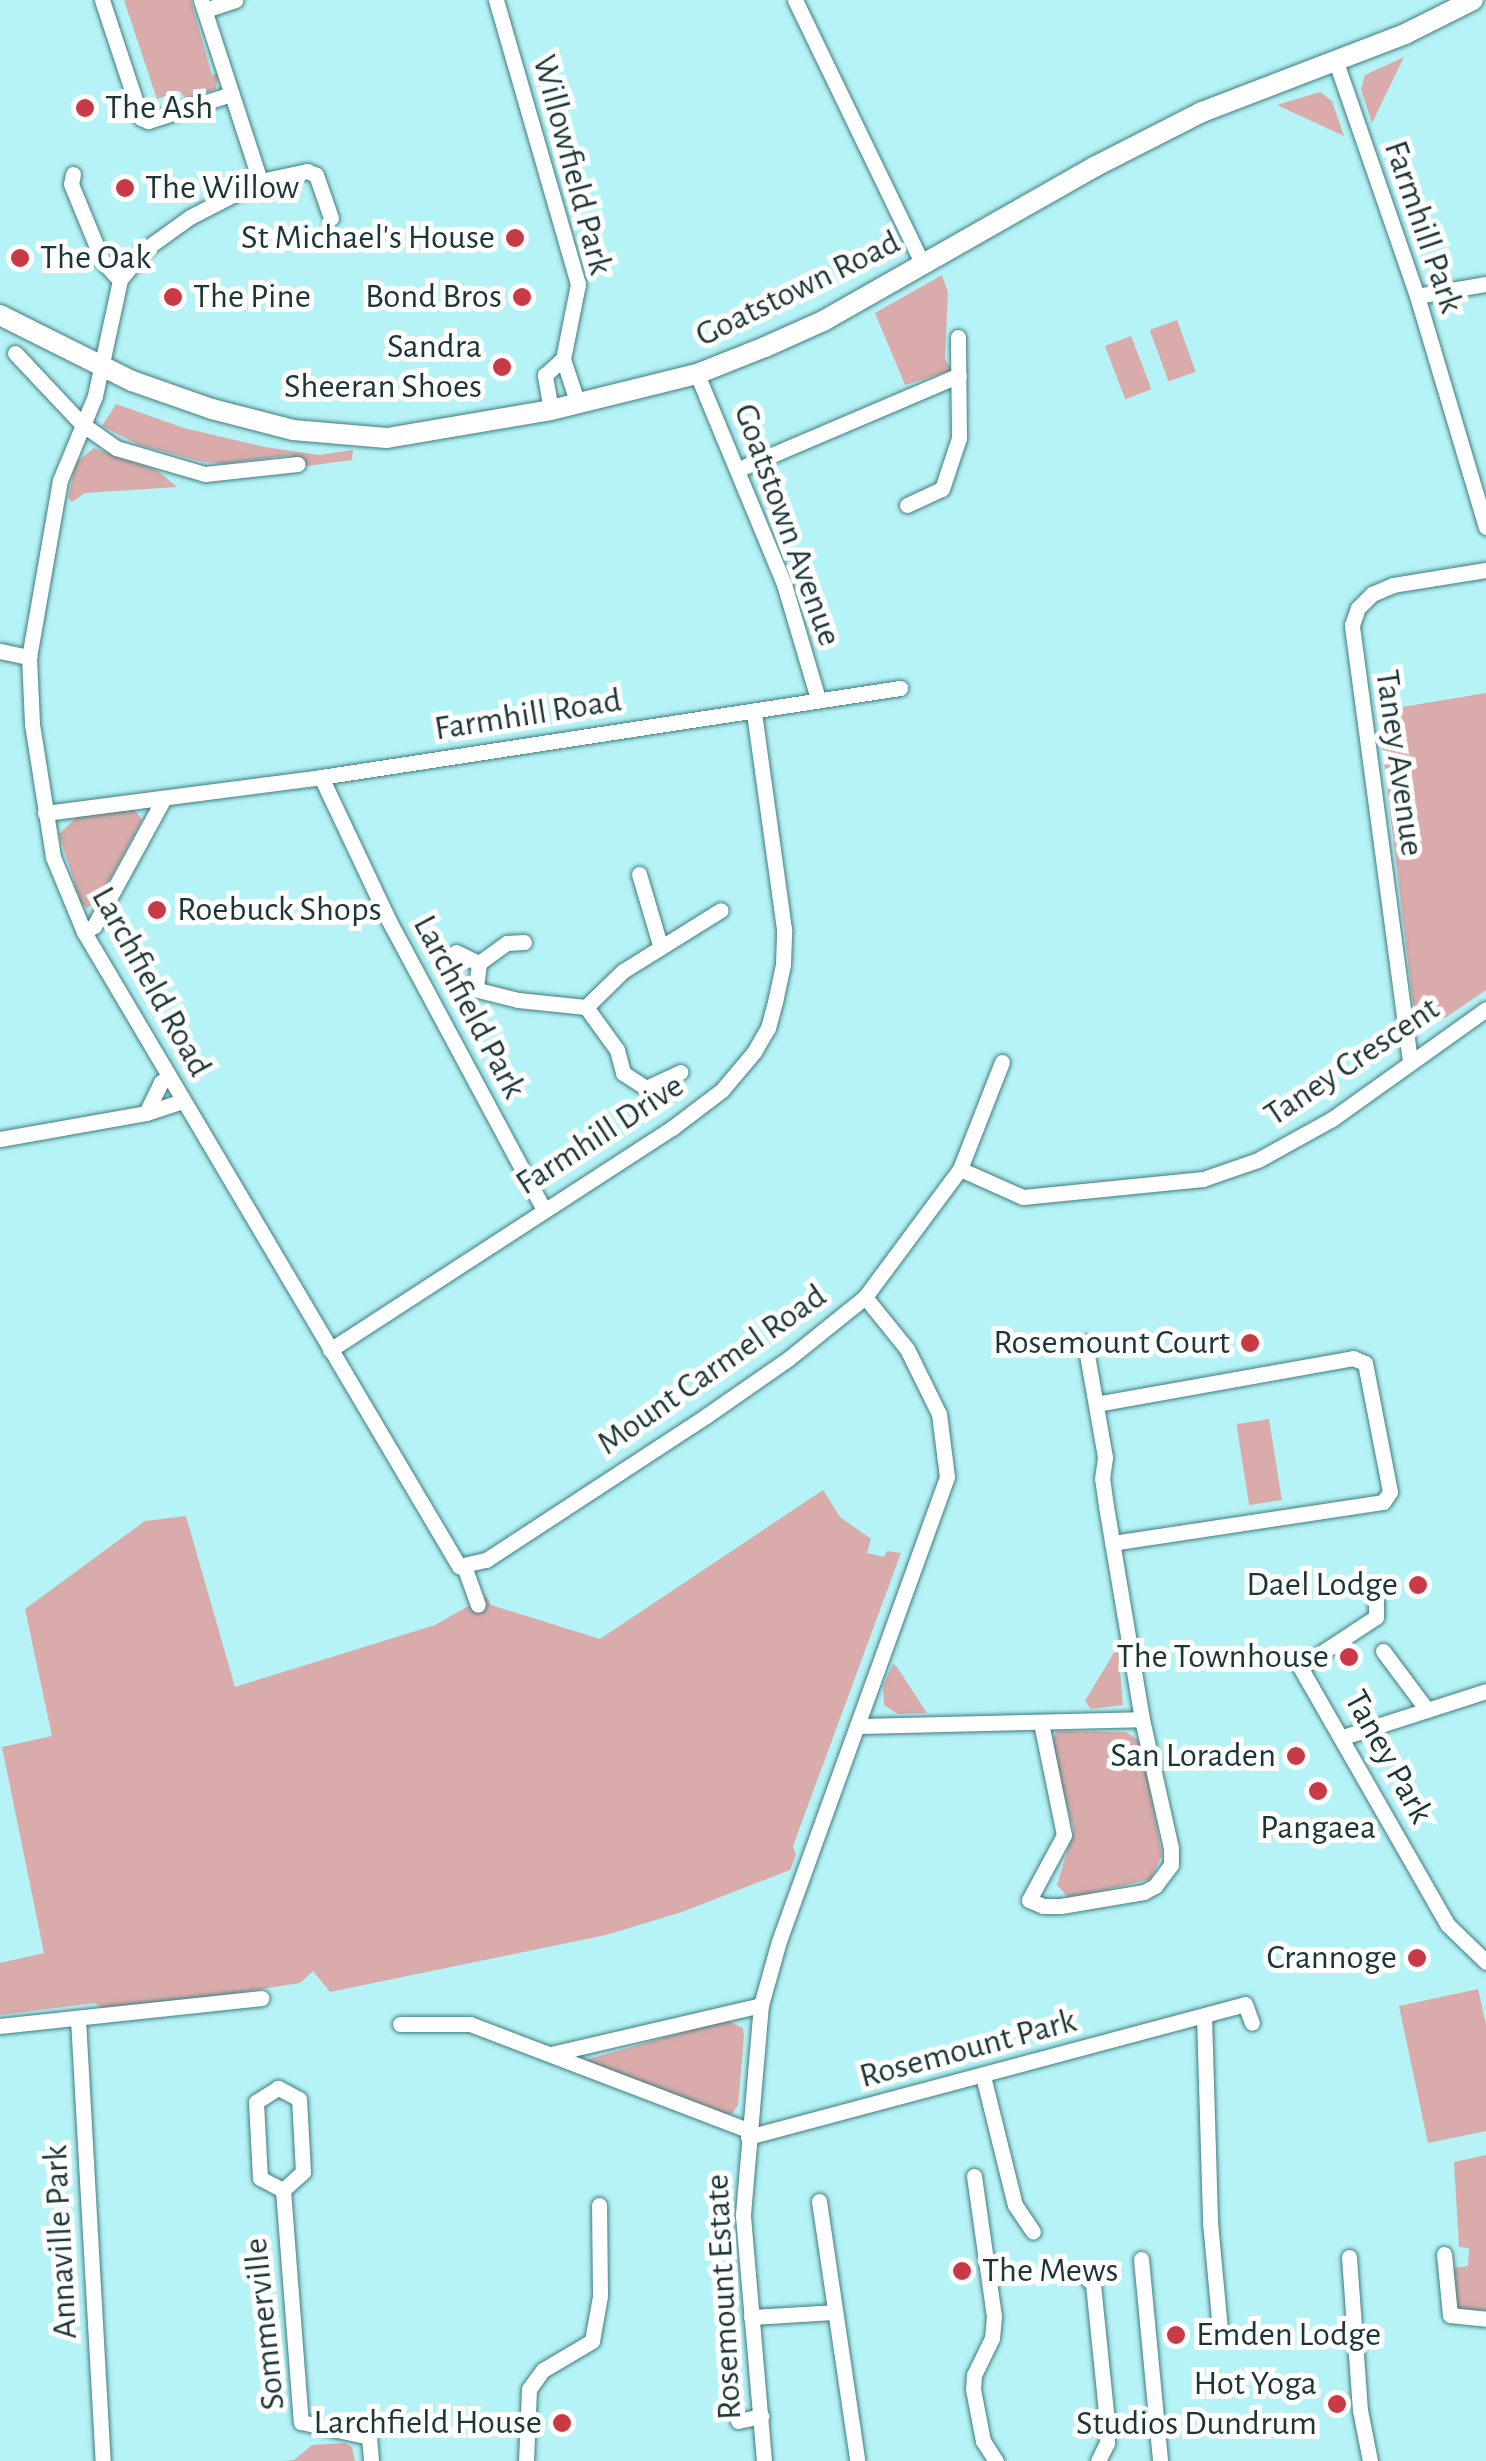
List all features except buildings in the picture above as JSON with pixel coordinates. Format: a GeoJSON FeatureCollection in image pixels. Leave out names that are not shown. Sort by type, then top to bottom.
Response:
{"type":"FeatureCollection","features":[{"type":"Feature","properties":{"kind":"main road","name":"Goatstown Road"},"geometry":{"type":"LineString","coordinates":[[0,315],[99,364],[212,410],[293,430],[406,436],[551,410],[697,374],[823,321],[1094,167],[1202,112],[1336,62],[1463,3]]}},
{"type":"Feature","properties":{"kind":"street"},"geometry":{"type":"LineString","coordinates":[[102,0],[141,118],[148,121],[230,94]]}},
{"type":"Feature","properties":{"kind":"street"},"geometry":{"type":"LineString","coordinates":[[234,0],[203,5],[260,181]]}},
{"type":"Feature","properties":{"kind":"street","name":"Willowfield Park"},"geometry":{"type":"LineString","coordinates":[[496,0],[578,284],[563,359],[578,404]]}},
{"type":"Feature","properties":{"kind":"street"},"geometry":{"type":"LineString","coordinates":[[795,0],[923,265]]}},
{"type":"Feature","properties":{"kind":"street","name":"Farmhill Park"},"geometry":{"type":"LineString","coordinates":[[1336,62],[1417,296],[1486,527]]}},
{"type":"Feature","properties":{"kind":"street"},"geometry":{"type":"LineString","coordinates":[[73,174],[71,184],[102,262],[120,280],[144,250],[190,217],[260,181],[307,171],[316,175],[331,218]]}},
{"type":"Feature","properties":{"kind":"street","name":"Larchfield Road"},"geometry":{"type":"LineString","coordinates":[[120,280],[99,364],[96,396],[60,480],[29,656],[32,724],[53,857],[84,932],[462,1566],[478,1605]]}},
{"type":"Feature","properties":{"kind":"street"},"geometry":{"type":"LineString","coordinates":[[1417,296],[1486,284]]}},
{"type":"Feature","properties":{"kind":"street"},"geometry":{"type":"LineString","coordinates":[[907,505],[942,489],[959,438],[958,337]]}},
{"type":"Feature","properties":{"kind":"street"},"geometry":{"type":"LineString","coordinates":[[15,353],[82,424],[116,448],[180,470],[238,472],[297,464]]}},
{"type":"Feature","properties":{"kind":"street"},"geometry":{"type":"LineString","coordinates":[[551,410],[545,375],[563,359]]}},
{"type":"Feature","properties":{"kind":"street","name":"Goatstown Avenue"},"geometry":{"type":"LineString","coordinates":[[697,374],[784,584],[818,698]]}},
{"type":"Feature","properties":{"kind":"street"},"geometry":{"type":"LineString","coordinates":[[739,470],[959,375]]}},
{"type":"Feature","properties":{"kind":"street","name":"Taney Avenue"},"geometry":{"type":"LineString","coordinates":[[1410,1062],[1352,625],[1358,608],[1372,594],[1393,585],[1486,570]]}},
{"type":"Feature","properties":{"kind":"street"},"geometry":{"type":"LineString","coordinates":[[0,651],[29,656]]}},
{"type":"Feature","properties":{"kind":"street","name":"Farmhill Road"},"geometry":{"type":"LineString","coordinates":[[44,813],[321,777],[900,688]]}},
{"type":"Feature","properties":{"kind":"street","name":"Farmhill Drive"},"geometry":{"type":"LineString","coordinates":[[330,1350],[543,1208],[672,1128],[722,1090],[768,1028],[783,964],[784,929],[754,712]]}},
{"type":"Feature","properties":{"kind":"street","name":"Larchfield Park"},"geometry":{"type":"LineString","coordinates":[[321,777],[388,919],[543,1208]]}},
{"type":"Feature","properties":{"kind":"street"},"geometry":{"type":"LineString","coordinates":[[84,932],[94,926],[164,798]]}},
{"type":"Feature","properties":{"kind":"street"},"geometry":{"type":"LineString","coordinates":[[640,874],[660,945]]}},
{"type":"Feature","properties":{"kind":"street"},"geometry":{"type":"LineString","coordinates":[[586,1007],[622,971],[721,910]]}},
{"type":"Feature","properties":{"kind":"street"},"geometry":{"type":"LineString","coordinates":[[476,988],[479,963],[508,943],[524,942]]}},
{"type":"Feature","properties":{"kind":"street"},"geometry":{"type":"LineString","coordinates":[[456,952],[479,963]]}},
{"type":"Feature","properties":{"kind":"street"},"geometry":{"type":"LineString","coordinates":[[458,984],[518,1000],[586,1007],[617,1050],[623,1073],[646,1088],[680,1072]]}},
{"type":"Feature","properties":{"kind":"street","name":"Taney Crescent"},"geometry":{"type":"LineString","coordinates":[[960,1168],[1023,1196],[1203,1180],[1258,1160],[1332,1119],[1486,1008]]}},
{"type":"Feature","properties":{"kind":"street","name":"Mount Carmel Road"},"geometry":{"type":"LineString","coordinates":[[462,1566],[486,1560],[706,1416],[788,1359],[865,1297],[960,1168],[1002,1062]]}},
{"type":"Feature","properties":{"kind":"street"},"geometry":{"type":"LineString","coordinates":[[146,1113],[161,1082],[169,1077]]}},
{"type":"Feature","properties":{"kind":"street"},"geometry":{"type":"LineString","coordinates":[[0,1139],[146,1113],[183,1102]]}},
{"type":"Feature","properties":{"kind":"street","name":"Rosemount Estate"},"geometry":{"type":"LineString","coordinates":[[764,2461],[744,2214],[761,2005],[779,1941],[948,1476],[939,1414],[907,1349],[865,1297]]}},
{"type":"Feature","properties":{"kind":"street"},"geometry":{"type":"LineString","coordinates":[[1041,1723],[1064,1834],[1030,1900],[1044,1906],[1061,1906],[1144,1892],[1166,1877],[1171,1866],[1112,1543],[1085,1343]]}},
{"type":"Feature","properties":{"kind":"street"},"geometry":{"type":"LineString","coordinates":[[1096,1404],[1353,1358],[1365,1363],[1390,1492],[1384,1502],[1112,1543]]}},
{"type":"Feature","properties":{"kind":"street","name":"Taney Park"},"geometry":{"type":"LineString","coordinates":[[1376,1600],[1376,1617],[1300,1667],[1448,1925],[1486,1962]]}},
{"type":"Feature","properties":{"kind":"street"},"geometry":{"type":"LineString","coordinates":[[1383,1651],[1428,1710]]}},
{"type":"Feature","properties":{"kind":"street"},"geometry":{"type":"LineString","coordinates":[[1343,1737],[1486,1691]]}},
{"type":"Feature","properties":{"kind":"street"},"geometry":{"type":"LineString","coordinates":[[858,1726],[1142,1720]]}},
{"type":"Feature","properties":{"kind":"street"},"geometry":{"type":"LineString","coordinates":[[0,2026],[262,1998]]}},
{"type":"Feature","properties":{"kind":"street","name":"Rosemount Park"},"geometry":{"type":"LineString","coordinates":[[748,2133],[983,2076],[1246,2004],[1252,2023]]}},
{"type":"Feature","properties":{"kind":"street"},"geometry":{"type":"LineString","coordinates":[[549,2054],[761,2005]]}},
{"type":"Feature","properties":{"kind":"street"},"geometry":{"type":"LineString","coordinates":[[1204,2016],[1210,2222],[1220,2330]]}},
{"type":"Feature","properties":{"kind":"street","name":"Annaville Park"},"geometry":{"type":"LineString","coordinates":[[78,2019],[104,2461]]}},
{"type":"Feature","properties":{"kind":"street","name":"Rosemount Estate"},"geometry":{"type":"LineString","coordinates":[[400,2024],[470,2024],[748,2133]]}},
{"type":"Feature","properties":{"kind":"street"},"geometry":{"type":"LineString","coordinates":[[983,2076],[1015,2205],[1033,2232]]}},
{"type":"Feature","properties":{"kind":"street","name":"Sommerville"},"geometry":{"type":"LineString","coordinates":[[278,2088],[299,2099],[303,2172],[283,2190],[260,2178],[256,2102],[278,2088]]}},
{"type":"Feature","properties":{"kind":"street"},"geometry":{"type":"LineString","coordinates":[[974,2176],[994,2316],[992,2338],[972,2389],[983,2441],[996,2461]]}},
{"type":"Feature","properties":{"kind":"street","name":"Sommerville"},"geometry":{"type":"LineString","coordinates":[[283,2190],[301,2422],[369,2437],[371,2461]]}},
{"type":"Feature","properties":{"kind":"street"},"geometry":{"type":"LineString","coordinates":[[819,2201],[857,2459]]}},
{"type":"Feature","properties":{"kind":"street"},"geometry":{"type":"LineString","coordinates":[[526,2461],[529,2389],[542,2370],[592,2340],[600,2296],[599,2205]]}},
{"type":"Feature","properties":{"kind":"street"},"geometry":{"type":"LineString","coordinates":[[1444,2254],[1450,2316],[1486,2319]]}},
{"type":"Feature","properties":{"kind":"street"},"geometry":{"type":"LineString","coordinates":[[1349,2257],[1360,2410],[1370,2461]]}},
{"type":"Feature","properties":{"kind":"street"},"geometry":{"type":"LineString","coordinates":[[1142,2260],[1160,2461]]}},
{"type":"Feature","properties":{"kind":"street"},"geometry":{"type":"LineString","coordinates":[[1086,2277],[1093,2284],[1107,2423],[1107,2443],[1098,2461]]}},
{"type":"Feature","properties":{"kind":"street"},"geometry":{"type":"LineString","coordinates":[[751,2317],[834,2312]]}},
{"type":"Feature","properties":{"kind":"street"},"geometry":{"type":"LineString","coordinates":[[738,2421],[761,2416]]}},
{"type":"Feature","properties":{"kind":"shaded area"},"geometry":{"type":"Polygon","coordinates":[[[124,0],[191,0],[212,75],[218,74],[216,89],[186,100],[180,91],[157,99],[124,0]]]}},
{"type":"Feature","properties":{"kind":"shaded area"},"geometry":{"type":"Polygon","coordinates":[[[1404,57],[1372,123],[1361,89],[1365,75],[1404,57]]]}},
{"type":"Feature","properties":{"kind":"shaded area"},"geometry":{"type":"Polygon","coordinates":[[[1320,92],[1332,101],[1344,136],[1277,105],[1320,92]]]}},
{"type":"Feature","properties":{"kind":"shaded area"},"geometry":{"type":"Polygon","coordinates":[[[942,275],[948,292],[945,359],[952,370],[905,385],[875,313],[942,275]]]}},
{"type":"Feature","properties":{"kind":"shaded area"},"geometry":{"type":"Polygon","coordinates":[[[1177,320],[1196,372],[1169,382],[1150,330],[1177,320]]]}},
{"type":"Feature","properties":{"kind":"shaded area"},"geometry":{"type":"Polygon","coordinates":[[[1131,336],[1151,389],[1125,399],[1105,346],[1131,336]]]}},
{"type":"Feature","properties":{"kind":"shaded area"},"geometry":{"type":"Polygon","coordinates":[[[116,404],[184,428],[265,447],[319,455],[353,450],[352,460],[307,466],[290,455],[222,464],[199,461],[139,445],[102,426],[116,404]]]}},
{"type":"Feature","properties":{"kind":"shaded area"},"geometry":{"type":"Polygon","coordinates":[[[94,448],[158,471],[177,487],[85,493],[72,502],[68,497],[76,462],[94,448]]]}},
{"type":"Feature","properties":{"kind":"shaded area"},"geometry":{"type":"Polygon","coordinates":[[[1486,693],[1486,990],[1445,1018],[1427,1021],[1413,1004],[1378,711],[1486,693]]]}},
{"type":"Feature","properties":{"kind":"shaded area"},"geometry":{"type":"Polygon","coordinates":[[[134,809],[142,820],[98,901],[87,908],[81,903],[59,834],[77,817],[134,809]]]}},
{"type":"Feature","properties":{"kind":"shaded area"},"geometry":{"type":"Polygon","coordinates":[[[1269,1419],[1282,1500],[1249,1505],[1236,1424],[1269,1419]]]}},
{"type":"Feature","properties":{"kind":"shaded area"},"geometry":{"type":"Polygon","coordinates":[[[823,1490],[840,1517],[871,1539],[867,1553],[884,1557],[887,1551],[901,1553],[793,1846],[796,1855],[790,1870],[682,1912],[606,1935],[330,1992],[313,1971],[300,1983],[110,2013],[95,2003],[0,2015],[0,1963],[44,1953],[2,1747],[52,1736],[25,1609],[145,1521],[186,1516],[235,1687],[435,1625],[486,1596],[491,1605],[600,1639],[823,1490]]]}},
{"type":"Feature","properties":{"kind":"shaded area"},"geometry":{"type":"Polygon","coordinates":[[[1118,1646],[1123,1705],[1091,1709],[1085,1701],[1118,1646]]]}},
{"type":"Feature","properties":{"kind":"shaded area"},"geometry":{"type":"Polygon","coordinates":[[[893,1664],[927,1713],[898,1714],[884,1705],[883,1686],[893,1664]]]}},
{"type":"Feature","properties":{"kind":"shaded area"},"geometry":{"type":"Polygon","coordinates":[[[1057,1731],[1126,1732],[1141,1742],[1162,1855],[1151,1879],[1068,1897],[1057,1885],[1074,1830],[1050,1743],[1057,1731]]]}},
{"type":"Feature","properties":{"kind":"shaded area"},"geometry":{"type":"Polygon","coordinates":[[[1478,1989],[1486,2025],[1486,2131],[1428,2143],[1399,2006],[1478,1989]]]}},
{"type":"Feature","properties":{"kind":"shaded area"},"geometry":{"type":"Polygon","coordinates":[[[727,2020],[743,2028],[744,2037],[738,2105],[732,2114],[719,2114],[585,2060],[727,2020]]]}},
{"type":"Feature","properties":{"kind":"shaded area"},"geometry":{"type":"Polygon","coordinates":[[[1486,2155],[1486,2310],[1456,2310],[1453,2268],[1468,2266],[1469,2248],[1459,2247],[1454,2162],[1486,2155]]]}},
{"type":"Feature","properties":{"kind":"shaded area"},"geometry":{"type":"Polygon","coordinates":[[[345,2443],[352,2447],[355,2461],[283,2461],[294,2460],[312,2445],[345,2443]]]}},
{"type":"Feature","properties":{"kind":"place","name":"The Ash"},"geometry":{"type":"Point","coordinates":[85,108]}},
{"type":"Feature","properties":{"kind":"place","name":"The Willow"},"geometry":{"type":"Point","coordinates":[125,188]}},
{"type":"Feature","properties":{"kind":"place","name":"St Michael's House"},"geometry":{"type":"Point","coordinates":[515,238]}},
{"type":"Feature","properties":{"kind":"place","name":"The Oak"},"geometry":{"type":"Point","coordinates":[20,258]}},
{"type":"Feature","properties":{"kind":"place","name":"The Pine"},"geometry":{"type":"Point","coordinates":[173,297]}},
{"type":"Feature","properties":{"kind":"place","name":"Bond Bros"},"geometry":{"type":"Point","coordinates":[522,297]}},
{"type":"Feature","properties":{"kind":"place","name":"Sandra Sheeran Shoes"},"geometry":{"type":"Point","coordinates":[502,367]}},
{"type":"Feature","properties":{"kind":"place","name":"Roebuck Shops"},"geometry":{"type":"Point","coordinates":[157,910]}},
{"type":"Feature","properties":{"kind":"place","name":"Rosemount Court"},"geometry":{"type":"Point","coordinates":[1250,1343]}},
{"type":"Feature","properties":{"kind":"place","name":"Dael Lodge"},"geometry":{"type":"Point","coordinates":[1418,1585]}},
{"type":"Feature","properties":{"kind":"place","name":"The Townhouse"},"geometry":{"type":"Point","coordinates":[1349,1657]}},
{"type":"Feature","properties":{"kind":"place","name":"San Loraden"},"geometry":{"type":"Point","coordinates":[1296,1756]}},
{"type":"Feature","properties":{"kind":"place","name":"Pangaea"},"geometry":{"type":"Point","coordinates":[1318,1791]}},
{"type":"Feature","properties":{"kind":"place","name":"Crannoge"},"geometry":{"type":"Point","coordinates":[1417,1958]}},
{"type":"Feature","properties":{"kind":"place","name":"The Mews"},"geometry":{"type":"Point","coordinates":[962,2271]}},
{"type":"Feature","properties":{"kind":"place","name":"Emden Lodge"},"geometry":{"type":"Point","coordinates":[1176,2335]}},
{"type":"Feature","properties":{"kind":"place","name":"Hot Yoga Studios Dundrum"},"geometry":{"type":"Point","coordinates":[1337,2404]}},
{"type":"Feature","properties":{"kind":"place","name":"Larchfield House"},"geometry":{"type":"Point","coordinates":[562,2423]}}]}
